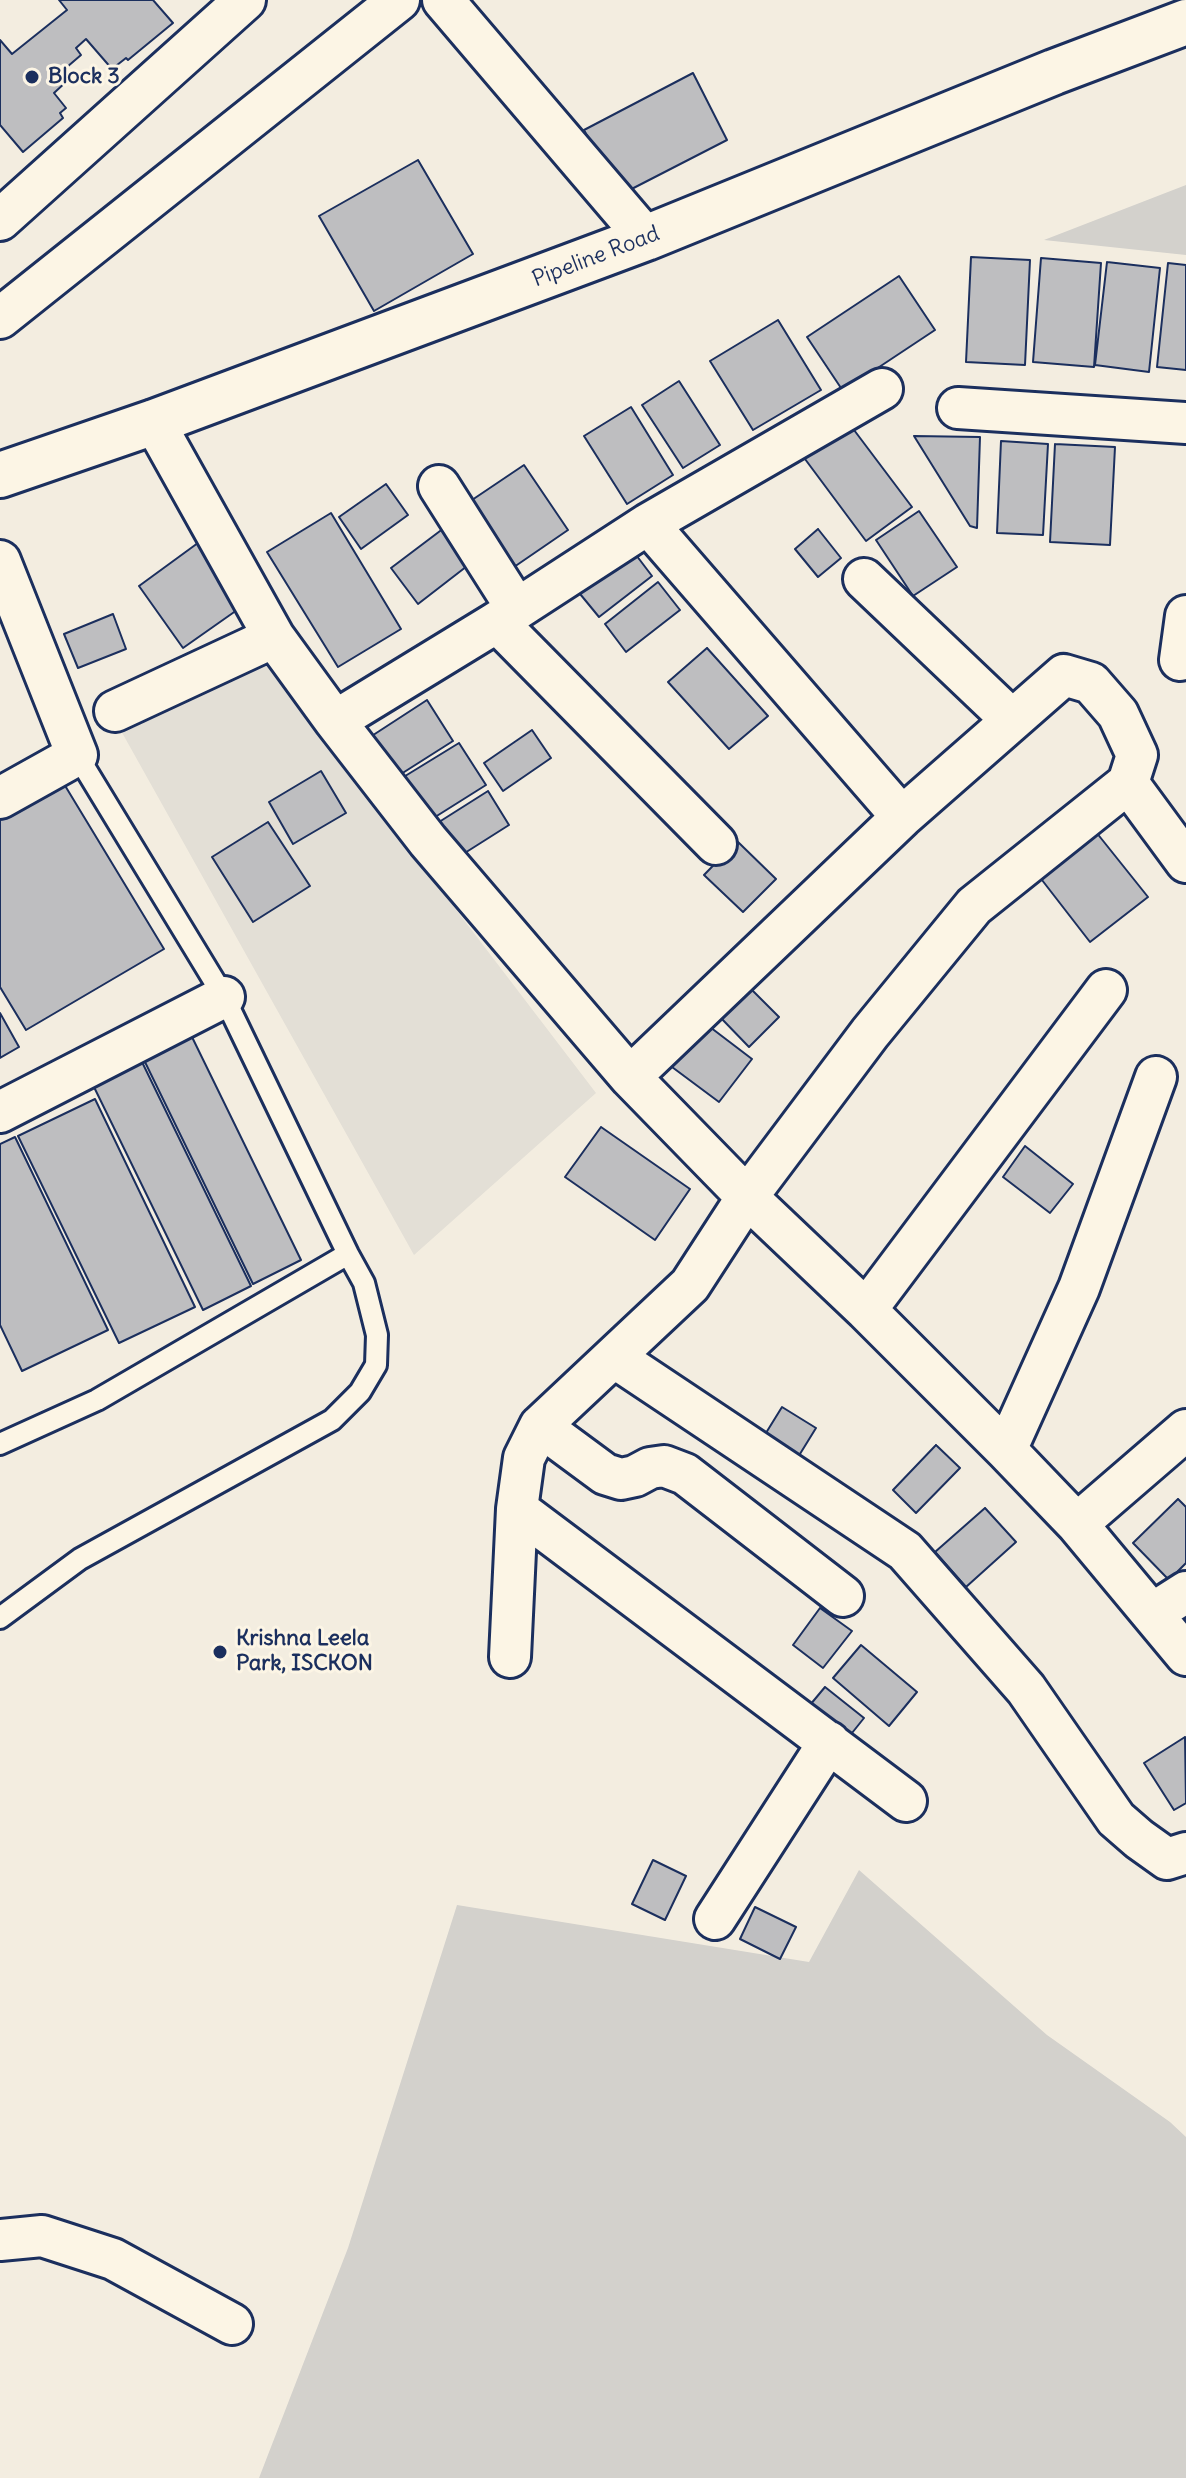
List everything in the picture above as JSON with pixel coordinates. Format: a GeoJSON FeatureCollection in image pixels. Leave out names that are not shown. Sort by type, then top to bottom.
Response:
{"type":"FeatureCollection","features":[{"type":"Feature","properties":{"kind":"street"},"geometry":{"type":"LineString","coordinates":[[0,219],[245,0]]}},
{"type":"Feature","properties":{"kind":"street"},"geometry":{"type":"LineString","coordinates":[[0,318],[399,0]]}},
{"type":"Feature","properties":{"kind":"street"},"geometry":{"type":"LineString","coordinates":[[443,0],[646,238]]}},
{"type":"Feature","properties":{"kind":"street","name":"Pipeline Road"},"geometry":{"type":"LineString","coordinates":[[0,475],[154,422],[646,238],[1054,72],[1186,22]]}},
{"type":"Feature","properties":{"kind":"street"},"geometry":{"type":"LineString","coordinates":[[335,721],[507,616],[648,524],[882,389]]}},
{"type":"Feature","properties":{"kind":"street"},"geometry":{"type":"LineString","coordinates":[[958,408],[1186,423]]}},
{"type":"Feature","properties":{"kind":"street"},"geometry":{"type":"LineString","coordinates":[[154,422],[274,637],[428,841],[630,1077],[747,1197],[1006,1450],[1077,1524],[1186,1655]]}},
{"type":"Feature","properties":{"kind":"street"},"geometry":{"type":"LineString","coordinates":[[439,486],[507,616],[716,844]]}},
{"type":"Feature","properties":{"kind":"street"},"geometry":{"type":"LineString","coordinates":[[648,524],[902,817]]}},
{"type":"Feature","properties":{"kind":"street"},"geometry":{"type":"LineString","coordinates":[[0,561],[77,755],[0,798]]}},
{"type":"Feature","properties":{"kind":"street"},"geometry":{"type":"LineString","coordinates":[[864,579],[1012,720]]}},
{"type":"Feature","properties":{"kind":"street"},"geometry":{"type":"LineString","coordinates":[[1180,660],[1186,616]]}},
{"type":"Feature","properties":{"kind":"street"},"geometry":{"type":"LineString","coordinates":[[115,711],[274,637]]}},
{"type":"Feature","properties":{"kind":"street"},"geometry":{"type":"LineString","coordinates":[[510,1657],[517,1509],[524,1458],[540,1426],[690,1285],[747,1197],[870,1033],[974,906],[1128,783],[1137,755],[1118,714],[1091,683],[1064,675],[902,817],[630,1077]]}},
{"type":"Feature","properties":{"kind":"street"},"geometry":{"type":"LineString","coordinates":[[1128,783],[1186,862]]}},
{"type":"Feature","properties":{"kind":"street"},"geometry":{"type":"LineString","coordinates":[[866,1310],[1106,990]]}},
{"type":"Feature","properties":{"kind":"street"},"geometry":{"type":"LineString","coordinates":[[0,1112],[224,997]]}},
{"type":"Feature","properties":{"kind":"street"},"geometry":{"type":"LineString","coordinates":[[1006,1450],[1079,1288],[1156,1077]]}},
{"type":"Feature","properties":{"kind":"street"},"geometry":{"type":"LineString","coordinates":[[614,1357],[905,1551],[1026,1689],[1116,1819],[1167,1859],[1186,1853]]}},
{"type":"Feature","properties":{"kind":"street"},"geometry":{"type":"LineString","coordinates":[[1077,1524],[1181,1425]]}},
{"type":"Feature","properties":{"kind":"street"},"geometry":{"type":"LineString","coordinates":[[540,1426],[605,1474],[621,1479],[664,1466],[685,1474],[843,1596]]}},
{"type":"Feature","properties":{"kind":"street"},"geometry":{"type":"LineString","coordinates":[[517,1509],[906,1801]]}},
{"type":"Feature","properties":{"kind":"street"},"geometry":{"type":"LineString","coordinates":[[1153,1613],[1186,1592]]}},
{"type":"Feature","properties":{"kind":"street"},"geometry":{"type":"LineString","coordinates":[[715,1919],[829,1742]]}},
{"type":"Feature","properties":{"kind":"street"},"geometry":{"type":"LineString","coordinates":[[0,2240],[42,2236],[113,2259],[232,2324]]}},
{"type":"Feature","properties":{"kind":"lane"},"geometry":{"type":"LineString","coordinates":[[0,1618],[80,1559],[332,1420],[360,1392],[376,1365],[377,1335],[364,1283],[224,997],[77,755]]}},
{"type":"Feature","properties":{"kind":"lane"},"geometry":{"type":"LineString","coordinates":[[0,1444],[97,1400],[348,1254]]}},
{"type":"Feature","properties":{"kind":"shaded area"},"geometry":{"type":"Polygon","coordinates":[[[1186,185],[1186,255],[1044,240],[1186,185]]]}},
{"type":"Feature","properties":{"kind":"shaded area"},"geometry":{"type":"Polygon","coordinates":[[[265,634],[412,852],[596,1093],[414,1255],[120,729],[265,634]]]}},
{"type":"Feature","properties":{"kind":"shaded area"},"geometry":{"type":"Polygon","coordinates":[[[859,1870],[1047,2035],[1170,2122],[1186,2137],[1186,2478],[259,2478],[348,2248],[457,1905],[809,1962],[859,1870]]]}},
{"type":"Feature","properties":{"kind":"building","name":"Block 3"},"geometry":{"type":"Polygon","coordinates":[[[59,0],[153,0],[173,23],[128,60],[126,58],[112,69],[86,39],[76,48],[81,55],[60,73],[67,81],[54,93],[66,108],[60,113],[63,118],[23,152],[0,125],[0,40],[12,54],[67,10],[59,0]]]}},
{"type":"Feature","properties":{"kind":"building"},"geometry":{"type":"Polygon","coordinates":[[[693,73],[727,140],[618,196],[584,130],[693,73]]]}},
{"type":"Feature","properties":{"kind":"building"},"geometry":{"type":"Polygon","coordinates":[[[418,160],[473,254],[374,311],[319,216],[418,160]]]}},
{"type":"Feature","properties":{"kind":"building"},"geometry":{"type":"Polygon","coordinates":[[[971,257],[1030,260],[1025,365],[966,362],[971,257]]]}},
{"type":"Feature","properties":{"kind":"building"},"geometry":{"type":"Polygon","coordinates":[[[1041,258],[1101,263],[1094,367],[1033,362],[1041,258]]]}},
{"type":"Feature","properties":{"kind":"building"},"geometry":{"type":"Polygon","coordinates":[[[1107,262],[1160,268],[1149,372],[1095,365],[1107,262]]]}},
{"type":"Feature","properties":{"kind":"building"},"geometry":{"type":"Polygon","coordinates":[[[1168,263],[1186,265],[1186,370],[1157,367],[1168,263]]]}},
{"type":"Feature","properties":{"kind":"building"},"geometry":{"type":"Polygon","coordinates":[[[899,276],[935,330],[843,391],[807,337],[899,276]]]}},
{"type":"Feature","properties":{"kind":"building"},"geometry":{"type":"Polygon","coordinates":[[[778,320],[821,390],[753,430],[710,361],[778,320]]]}},
{"type":"Feature","properties":{"kind":"building"},"geometry":{"type":"Polygon","coordinates":[[[679,381],[720,445],[683,468],[642,405],[679,381]]]}},
{"type":"Feature","properties":{"kind":"building"},"geometry":{"type":"Polygon","coordinates":[[[631,407],[673,475],[627,504],[584,436],[631,407]]]}},
{"type":"Feature","properties":{"kind":"building"},"geometry":{"type":"Polygon","coordinates":[[[848,422],[912,507],[866,541],[802,455],[848,422]]]}},
{"type":"Feature","properties":{"kind":"building"},"geometry":{"type":"Polygon","coordinates":[[[914,436],[980,437],[977,528],[970,526],[914,436]]]}},
{"type":"Feature","properties":{"kind":"building"},"geometry":{"type":"Polygon","coordinates":[[[1001,441],[1048,444],[1043,535],[997,533],[1001,441]]]}},
{"type":"Feature","properties":{"kind":"building"},"geometry":{"type":"Polygon","coordinates":[[[1055,444],[1115,447],[1110,545],[1050,542],[1055,444]]]}},
{"type":"Feature","properties":{"kind":"building"},"geometry":{"type":"Polygon","coordinates":[[[524,465],[568,530],[514,567],[469,502],[524,465]]]}},
{"type":"Feature","properties":{"kind":"building"},"geometry":{"type":"Polygon","coordinates":[[[386,484],[408,515],[361,549],[339,517],[386,484]]]}},
{"type":"Feature","properties":{"kind":"building"},"geometry":{"type":"Polygon","coordinates":[[[919,511],[957,567],[913,596],[876,540],[919,511]]]}},
{"type":"Feature","properties":{"kind":"building"},"geometry":{"type":"Polygon","coordinates":[[[331,513],[401,629],[338,667],[267,552],[331,513]]]}},
{"type":"Feature","properties":{"kind":"building"},"geometry":{"type":"Polygon","coordinates":[[[444,528],[471,563],[418,604],[391,568],[444,528]]]}},
{"type":"Feature","properties":{"kind":"building"},"geometry":{"type":"Polygon","coordinates":[[[818,529],[841,558],[818,577],[795,549],[818,529]]]}},
{"type":"Feature","properties":{"kind":"building"},"geometry":{"type":"Polygon","coordinates":[[[202,540],[247,603],[183,648],[139,586],[202,540]]]}},
{"type":"Feature","properties":{"kind":"building"},"geometry":{"type":"Polygon","coordinates":[[[630,547],[652,576],[599,617],[576,589],[630,547]]]}},
{"type":"Feature","properties":{"kind":"building"},"geometry":{"type":"Polygon","coordinates":[[[658,582],[680,610],[626,652],[605,624],[658,582]]]}},
{"type":"Feature","properties":{"kind":"building"},"geometry":{"type":"Polygon","coordinates":[[[113,614],[126,649],[78,668],[64,634],[113,614]]]}},
{"type":"Feature","properties":{"kind":"building"},"geometry":{"type":"Polygon","coordinates":[[[707,648],[768,716],[729,749],[668,682],[707,648]]]}},
{"type":"Feature","properties":{"kind":"building"},"geometry":{"type":"Polygon","coordinates":[[[427,700],[453,741],[390,781],[364,741],[427,700]]]}},
{"type":"Feature","properties":{"kind":"building"},"geometry":{"type":"Polygon","coordinates":[[[532,730],[551,758],[503,791],[484,763],[532,730]]]}},
{"type":"Feature","properties":{"kind":"building"},"geometry":{"type":"Polygon","coordinates":[[[459,743],[486,785],[424,824],[397,781],[459,743]]]}},
{"type":"Feature","properties":{"kind":"building"},"geometry":{"type":"Polygon","coordinates":[[[321,771],[346,813],[293,844],[269,802],[321,771]]]}},
{"type":"Feature","properties":{"kind":"building"},"geometry":{"type":"Polygon","coordinates":[[[61,779],[164,949],[26,1030],[0,987],[0,815],[61,779]]]}},
{"type":"Feature","properties":{"kind":"building"},"geometry":{"type":"Polygon","coordinates":[[[488,791],[509,825],[449,863],[428,829],[488,791]]]}},
{"type":"Feature","properties":{"kind":"building"},"geometry":{"type":"Polygon","coordinates":[[[268,822],[310,886],[253,922],[212,857],[268,822]]]}},
{"type":"Feature","properties":{"kind":"building"},"geometry":{"type":"Polygon","coordinates":[[[1092,827],[1148,897],[1090,942],[1035,871],[1092,827]]]}},
{"type":"Feature","properties":{"kind":"building"},"geometry":{"type":"Polygon","coordinates":[[[737,841],[776,879],[743,912],[704,875],[737,841]]]}},
{"type":"Feature","properties":{"kind":"building"},"geometry":{"type":"Polygon","coordinates":[[[749,987],[779,1017],[749,1047],[720,1017],[749,987]]]}},
{"type":"Feature","properties":{"kind":"building"},"geometry":{"type":"Polygon","coordinates":[[[0,1013],[19,1047],[0,1058],[0,1013]]]}},
{"type":"Feature","properties":{"kind":"building"},"geometry":{"type":"Polygon","coordinates":[[[706,1024],[752,1059],[719,1102],[672,1067],[706,1024]]]}},
{"type":"Feature","properties":{"kind":"building"},"geometry":{"type":"Polygon","coordinates":[[[192,1037],[301,1260],[253,1284],[144,1060],[192,1037]]]}},
{"type":"Feature","properties":{"kind":"building"},"geometry":{"type":"Polygon","coordinates":[[[142,1062],[251,1286],[203,1310],[93,1085],[142,1062]]]}},
{"type":"Feature","properties":{"kind":"building"},"geometry":{"type":"Polygon","coordinates":[[[95,1099],[195,1307],[119,1343],[18,1136],[95,1099]]]}},
{"type":"Feature","properties":{"kind":"building"},"geometry":{"type":"Polygon","coordinates":[[[601,1127],[690,1189],[655,1240],[565,1177],[601,1127]]]}},
{"type":"Feature","properties":{"kind":"building"},"geometry":{"type":"Polygon","coordinates":[[[15,1137],[108,1330],[22,1371],[0,1325],[0,1144],[15,1137]]]}},
{"type":"Feature","properties":{"kind":"building"},"geometry":{"type":"Polygon","coordinates":[[[1025,1146],[1073,1184],[1050,1213],[1003,1177],[1025,1146]]]}},
{"type":"Feature","properties":{"kind":"building"},"geometry":{"type":"Polygon","coordinates":[[[782,1407],[816,1428],[795,1462],[761,1441],[782,1407]]]}},
{"type":"Feature","properties":{"kind":"building"},"geometry":{"type":"Polygon","coordinates":[[[936,1445],[960,1468],[916,1513],[893,1490],[936,1445]]]}},
{"type":"Feature","properties":{"kind":"building"},"geometry":{"type":"Polygon","coordinates":[[[1178,1499],[1186,1507],[1186,1563],[1169,1580],[1133,1543],[1178,1499]]]}},
{"type":"Feature","properties":{"kind":"building"},"geometry":{"type":"Polygon","coordinates":[[[985,1508],[1016,1542],[966,1587],[935,1552],[985,1508]]]}},
{"type":"Feature","properties":{"kind":"building"},"geometry":{"type":"Polygon","coordinates":[[[820,1608],[852,1631],[823,1668],[793,1645],[820,1608]]]}},
{"type":"Feature","properties":{"kind":"building"},"geometry":{"type":"Polygon","coordinates":[[[861,1645],[917,1692],[889,1726],[833,1678],[861,1645]]]}},
{"type":"Feature","properties":{"kind":"building"},"geometry":{"type":"Polygon","coordinates":[[[825,1687],[864,1718],[844,1743],[805,1711],[825,1687]]]}},
{"type":"Feature","properties":{"kind":"building"},"geometry":{"type":"Polygon","coordinates":[[[1185,1737],[1186,1803],[1174,1810],[1144,1763],[1185,1737]]]}},
{"type":"Feature","properties":{"kind":"building"},"geometry":{"type":"Polygon","coordinates":[[[653,1860],[686,1876],[665,1920],[632,1904],[653,1860]]]}},
{"type":"Feature","properties":{"kind":"building"},"geometry":{"type":"Polygon","coordinates":[[[755,1907],[796,1927],[780,1959],[740,1939],[755,1907]]]}},
{"type":"Feature","properties":{"kind":"place","name":"Block 3"},"geometry":{"type":"Point","coordinates":[32,77]}},
{"type":"Feature","properties":{"kind":"place","name":"Krishna Leela Park, ISCKON"},"geometry":{"type":"Point","coordinates":[220,1652]}}]}
